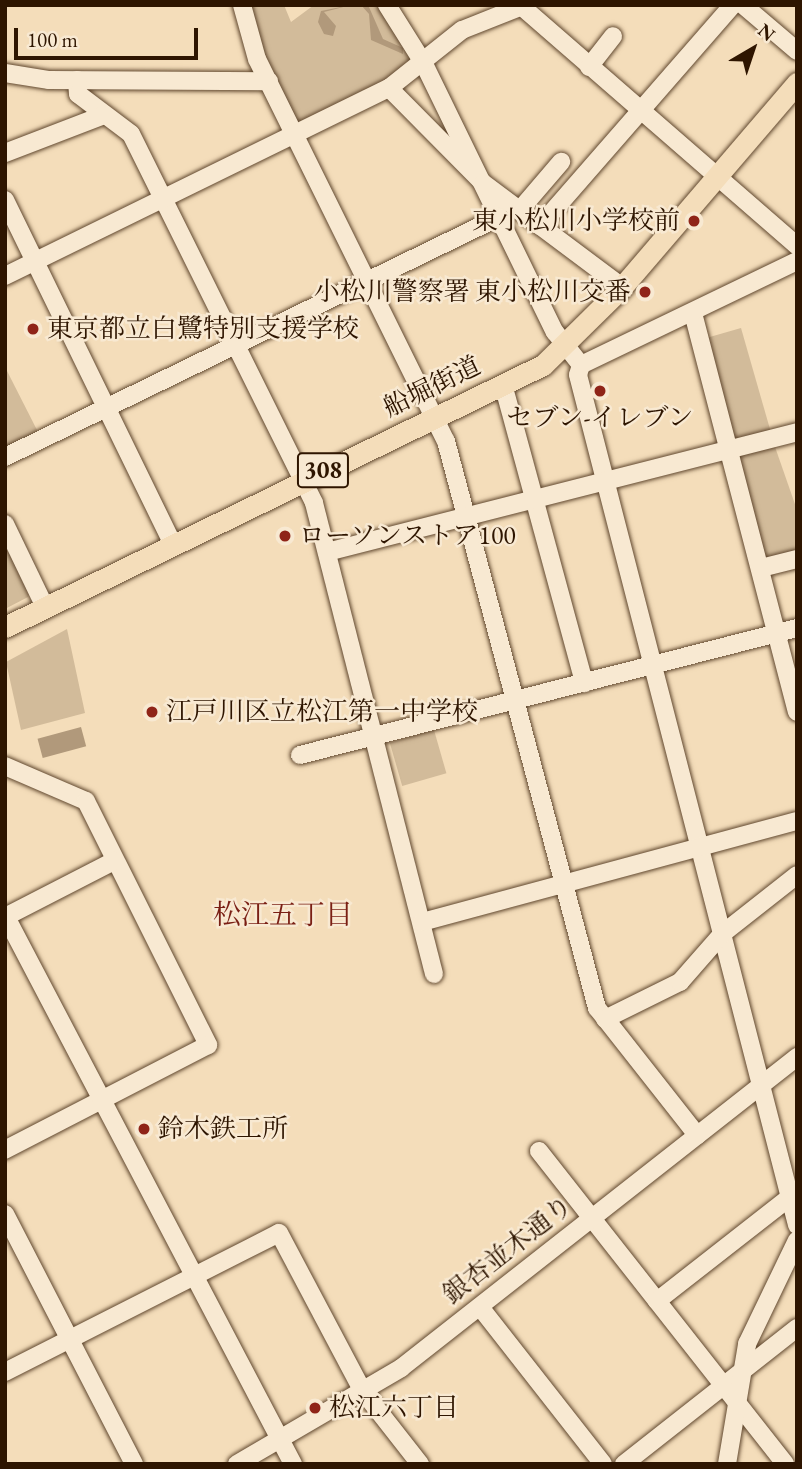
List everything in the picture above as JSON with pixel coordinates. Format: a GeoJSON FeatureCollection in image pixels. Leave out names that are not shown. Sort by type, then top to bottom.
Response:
{"type":"FeatureCollection","features":[{"type":"Feature","properties":{"kind":"main road","name":"船堀街道"},"geometry":{"type":"LineString","coordinates":[[5,627],[172,542],[543,365],[565,348],[622,287],[797,83]]}},
{"type":"Feature","properties":{"kind":"street"},"geometry":{"type":"LineString","coordinates":[[242,5],[257,59],[446,441],[561,885],[597,1008],[696,1135]]}},
{"type":"Feature","properties":{"kind":"street"},"geometry":{"type":"LineString","coordinates":[[387,5],[422,61],[565,348],[581,365]]}},
{"type":"Feature","properties":{"kind":"street"},"geometry":{"type":"LineString","coordinates":[[540,226],[733,5]]}},
{"type":"Feature","properties":{"kind":"street"},"geometry":{"type":"LineString","coordinates":[[743,5],[797,51]]}},
{"type":"Feature","properties":{"kind":"street"},"geometry":{"type":"LineString","coordinates":[[5,276],[389,88],[462,30],[522,6],[797,246]]}},
{"type":"Feature","properties":{"kind":"street"},"geometry":{"type":"LineString","coordinates":[[589,67],[613,36]]}},
{"type":"Feature","properties":{"kind":"street"},"geometry":{"type":"LineString","coordinates":[[5,73],[76,80],[269,81]]}},
{"type":"Feature","properties":{"kind":"street"},"geometry":{"type":"LineString","coordinates":[[76,80],[78,94],[131,134],[314,503],[434,974]]}},
{"type":"Feature","properties":{"kind":"street"},"geometry":{"type":"LineString","coordinates":[[389,88],[483,183],[622,287]]}},
{"type":"Feature","properties":{"kind":"street"},"geometry":{"type":"LineString","coordinates":[[5,153],[104,115]]}},
{"type":"Feature","properties":{"kind":"street"},"geometry":{"type":"LineString","coordinates":[[519,211],[561,162]]}},
{"type":"Feature","properties":{"kind":"street"},"geometry":{"type":"LineString","coordinates":[[5,200],[172,542]]}},
{"type":"Feature","properties":{"kind":"street"},"geometry":{"type":"LineString","coordinates":[[5,457],[238,348],[499,217]]}},
{"type":"Feature","properties":{"kind":"street"},"geometry":{"type":"LineString","coordinates":[[797,261],[581,365],[578,375],[797,1225]]}},
{"type":"Feature","properties":{"kind":"street"},"geometry":{"type":"LineString","coordinates":[[693,313],[797,712]]}},
{"type":"Feature","properties":{"kind":"street"},"geometry":{"type":"LineString","coordinates":[[502,384],[536,499],[584,682]]}},
{"type":"Feature","properties":{"kind":"street"},"geometry":{"type":"LineString","coordinates":[[327,552],[797,432]]}},
{"type":"Feature","properties":{"kind":"street"},"geometry":{"type":"LineString","coordinates":[[5,524],[45,607]]}},
{"type":"Feature","properties":{"kind":"street"},"geometry":{"type":"LineString","coordinates":[[761,568],[797,559]]}},
{"type":"Feature","properties":{"kind":"street"},"geometry":{"type":"LineString","coordinates":[[300,755],[797,628]]}},
{"type":"Feature","properties":{"kind":"street"},"geometry":{"type":"LineString","coordinates":[[5,766],[86,801],[208,1045],[5,1150]]}},
{"type":"Feature","properties":{"kind":"street"},"geometry":{"type":"LineString","coordinates":[[422,922],[797,821]]}},
{"type":"Feature","properties":{"kind":"street"},"geometry":{"type":"LineString","coordinates":[[114,861],[5,916],[293,1464]]}},
{"type":"Feature","properties":{"kind":"street"},"geometry":{"type":"LineString","coordinates":[[605,1019],[680,982],[722,934],[797,876]]}},
{"type":"Feature","properties":{"kind":"street","name":"銀杏並木通り"},"geometry":{"type":"LineString","coordinates":[[237,1464],[401,1368],[797,1057]]}},
{"type":"Feature","properties":{"kind":"street"},"geometry":{"type":"LineString","coordinates":[[539,1151],[785,1464]]}},
{"type":"Feature","properties":{"kind":"street"},"geometry":{"type":"LineString","coordinates":[[657,1301],[790,1197]]}},
{"type":"Feature","properties":{"kind":"street"},"geometry":{"type":"LineString","coordinates":[[5,1214],[134,1464]]}},
{"type":"Feature","properties":{"kind":"street"},"geometry":{"type":"LineString","coordinates":[[5,1372],[279,1233],[362,1390],[420,1464]]}},
{"type":"Feature","properties":{"kind":"street"},"geometry":{"type":"LineString","coordinates":[[727,1464],[747,1344],[797,1240]]}},
{"type":"Feature","properties":{"kind":"street"},"geometry":{"type":"LineString","coordinates":[[480,1307],[603,1464]]}},
{"type":"Feature","properties":{"kind":"street"},"geometry":{"type":"LineString","coordinates":[[624,1464],[797,1328]]}},
{"type":"Feature","properties":{"kind":"shaded area"},"geometry":{"type":"Polygon","coordinates":[[[248,5],[284,5],[291,22],[314,5],[379,5],[414,61],[389,82],[304,123],[297,122],[259,42],[248,5]]]}},
{"type":"Feature","properties":{"kind":"shaded area"},"geometry":{"type":"Polygon","coordinates":[[[351,5],[324,12],[336,26],[333,36],[324,34],[318,22],[321,11],[351,5]]]}},
{"type":"Feature","properties":{"kind":"shaded area"},"geometry":{"type":"Polygon","coordinates":[[[361,5],[369,7],[383,39],[403,48],[403,54],[371,40],[369,14],[361,5]]]}},
{"type":"Feature","properties":{"kind":"shaded area"},"geometry":{"type":"Polygon","coordinates":[[[741,328],[771,434],[736,444],[705,338],[741,328]]]}},
{"type":"Feature","properties":{"kind":"shaded area"},"geometry":{"type":"Polygon","coordinates":[[[5,367],[38,432],[5,449],[5,367]]]}},
{"type":"Feature","properties":{"kind":"shaded area"},"geometry":{"type":"Polygon","coordinates":[[[774,444],[797,510],[797,555],[766,563],[737,455],[774,444]]]}},
{"type":"Feature","properties":{"kind":"shaded area"},"geometry":{"type":"Polygon","coordinates":[[[5,535],[31,588],[28,597],[5,609],[5,535]]]}},
{"type":"Feature","properties":{"kind":"shaded area"},"geometry":{"type":"Polygon","coordinates":[[[67,629],[85,713],[21,730],[6,662],[67,629]]]}},
{"type":"Feature","properties":{"kind":"shaded area"},"geometry":{"type":"Polygon","coordinates":[[[81,727],[86,746],[43,758],[38,739],[81,727]]]}},
{"type":"Feature","properties":{"kind":"shaded area"},"geometry":{"type":"Polygon","coordinates":[[[434,730],[446,773],[402,786],[390,743],[434,730]]]}},
{"type":"Feature","properties":{"kind":"place","name":"東小松川小学校前"},"geometry":{"type":"Point","coordinates":[694,221]}},
{"type":"Feature","properties":{"kind":"place","name":"小松川警察署 東小松川交番"},"geometry":{"type":"Point","coordinates":[645,292]}},
{"type":"Feature","properties":{"kind":"place","name":"東京都立白鷺特別支援学校"},"geometry":{"type":"Point","coordinates":[33,329]}},
{"type":"Feature","properties":{"kind":"place","name":"セブン-イレブン"},"geometry":{"type":"Point","coordinates":[600,391]}},
{"type":"Feature","properties":{"kind":"place","name":"ローソンストア100"},"geometry":{"type":"Point","coordinates":[285,536]}},
{"type":"Feature","properties":{"kind":"place","name":"江戸川区立松江第一中学校"},"geometry":{"type":"Point","coordinates":[152,712]}},
{"type":"Feature","properties":{"kind":"place","name":"鈴木鉄工所"},"geometry":{"type":"Point","coordinates":[144,1129]}},
{"type":"Feature","properties":{"kind":"place","name":"松江六丁目"},"geometry":{"type":"Point","coordinates":[315,1408]}},
{"type":"Feature","properties":{"kind":"district","name":"松江五丁目"},"geometry":{"type":"Point","coordinates":[283,914]}}]}
